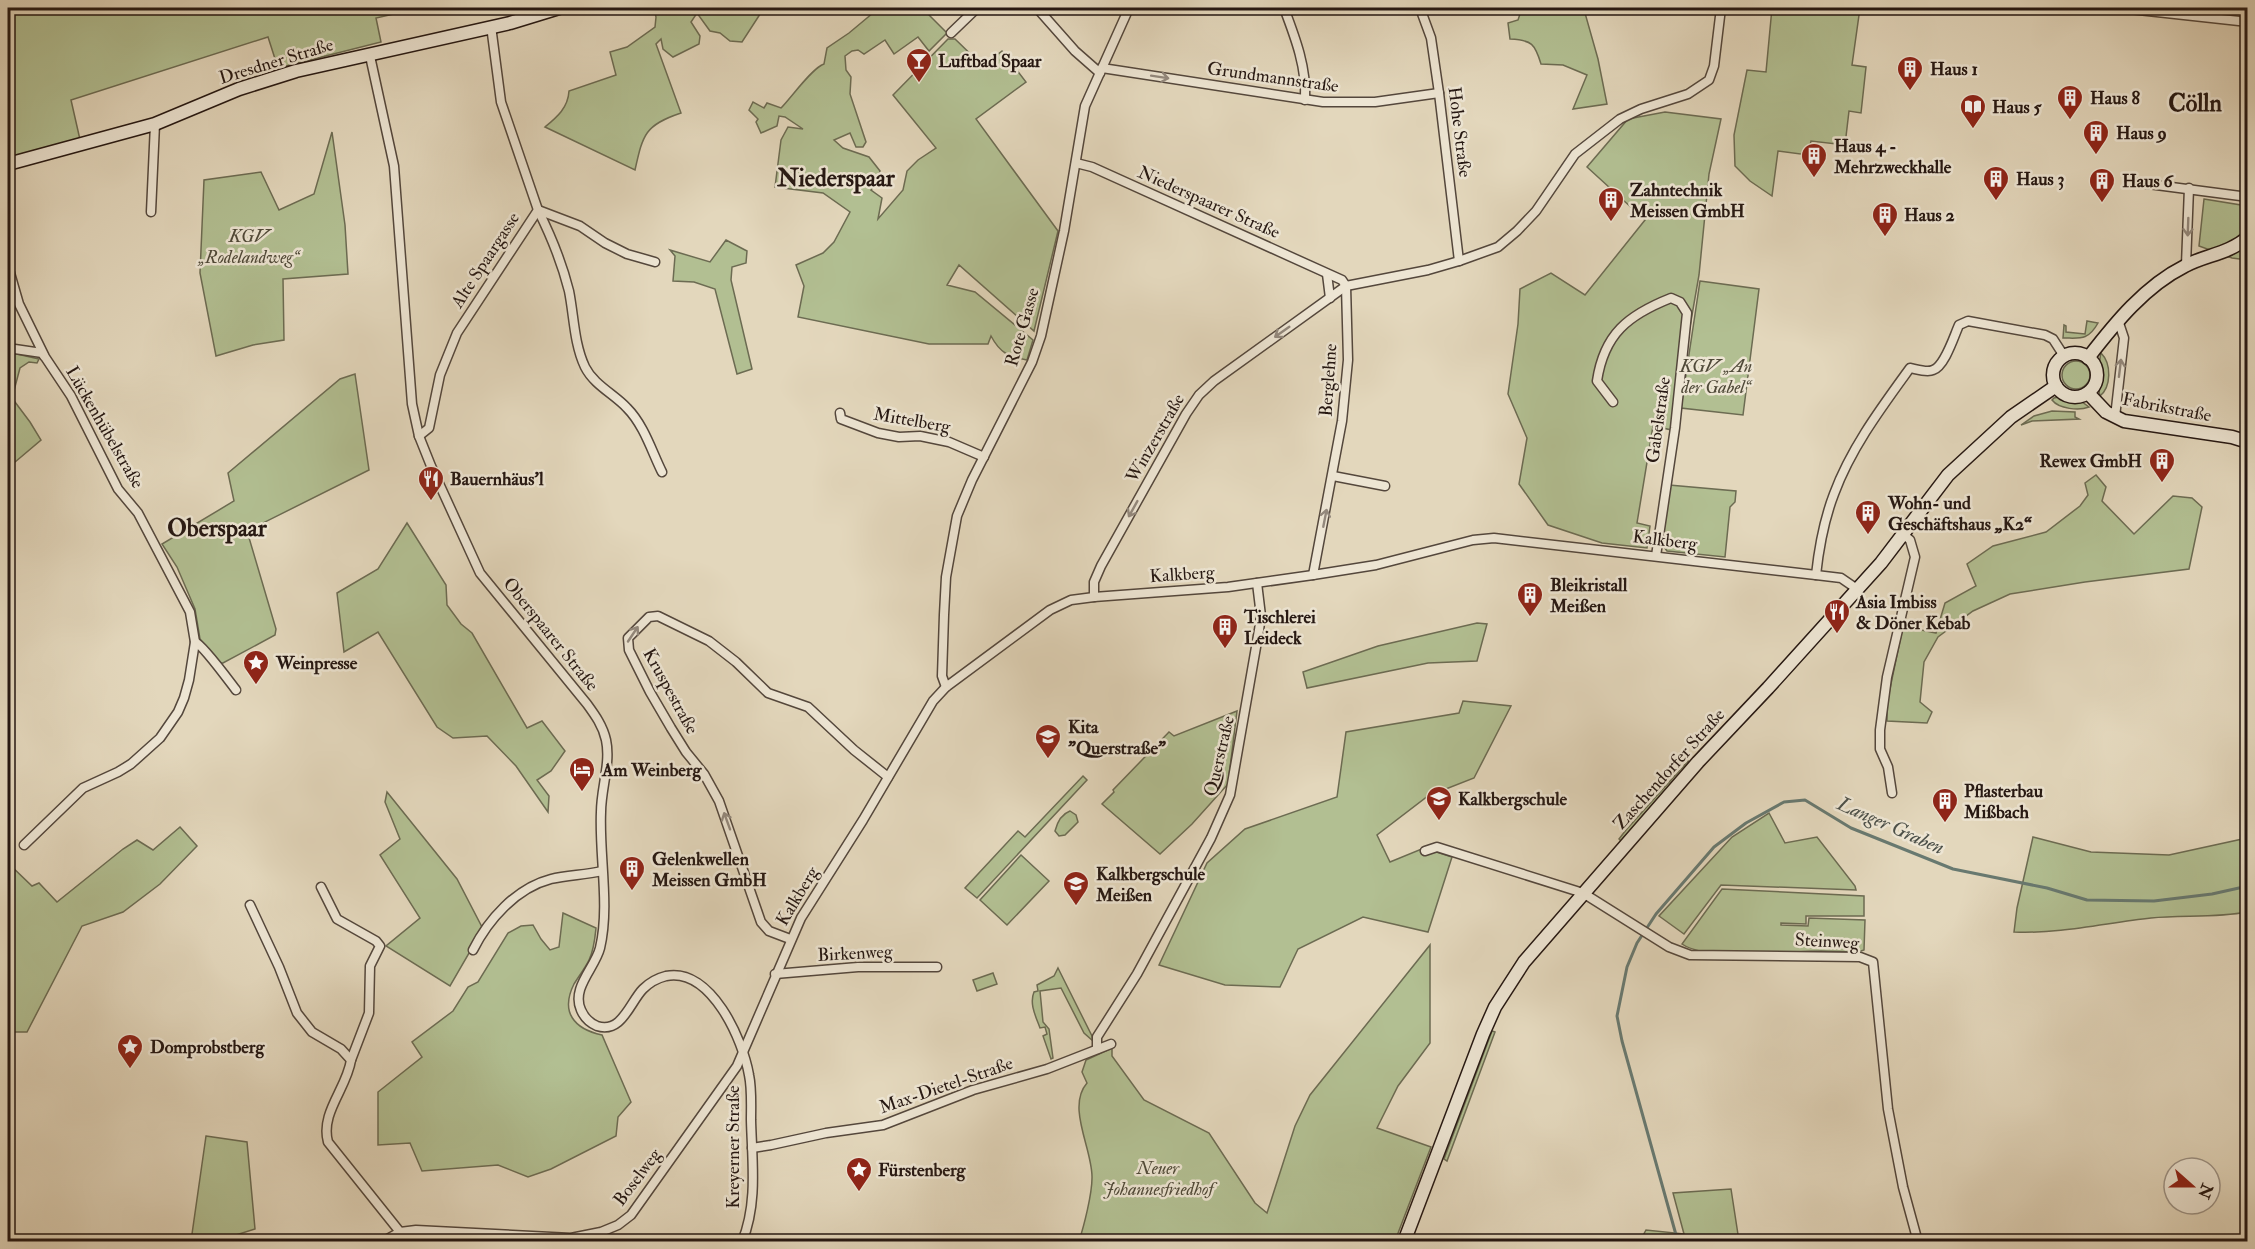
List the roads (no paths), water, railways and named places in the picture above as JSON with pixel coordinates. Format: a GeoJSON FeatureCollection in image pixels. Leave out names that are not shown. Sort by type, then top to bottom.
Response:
{"type":"FeatureCollection","features":[{"type":"Feature","properties":{"kind":"street","name":"Dresdner Straße"},"geometry":{"type":"LineString","coordinates":[[8,164],[155,124],[239,89],[296,70],[339,60],[370,56],[527,19],[559,8]]}},
{"type":"Feature","properties":{"kind":"street"},"geometry":{"type":"LineString","coordinates":[[951,33],[977,8]]}},
{"type":"Feature","properties":{"kind":"street"},"geometry":{"type":"LineString","coordinates":[[1037,8],[1076,51],[1101,70]]}},
{"type":"Feature","properties":{"kind":"street","name":"Rote Gasse"},"geometry":{"type":"LineString","coordinates":[[946,687],[942,676],[944,615],[946,577],[953,532],[964,497],[1032,362],[1041,336],[1076,163],[1085,106],[1129,8]]}},
{"type":"Feature","properties":{"kind":"street"},"geometry":{"type":"LineString","coordinates":[[1284,8],[1301,59],[1305,81],[1305,100]]}},
{"type":"Feature","properties":{"kind":"street","name":"Hohe Straße"},"geometry":{"type":"LineString","coordinates":[[1420,8],[1431,39],[1459,261]]}},
{"type":"Feature","properties":{"kind":"street"},"geometry":{"type":"LineString","coordinates":[[1346,286],[1369,283],[1459,261],[1498,247],[1536,211],[1575,154],[1620,119],[1641,109],[1688,94],[1709,80],[1714,66],[1721,8]]}},
{"type":"Feature","properties":{"kind":"street"},"geometry":{"type":"LineString","coordinates":[[2121,8],[2247,22]]}},
{"type":"Feature","properties":{"kind":"street","name":"Alte Spaargasse"},"geometry":{"type":"LineString","coordinates":[[419,436],[429,428],[440,375],[457,333],[538,210],[501,102],[491,26]]}},
{"type":"Feature","properties":{"kind":"street","name":"Oberspaarer Straße"},"geometry":{"type":"LineString","coordinates":[[370,56],[394,166],[412,404],[419,436],[480,573],[600,723],[607,741],[608,753],[601,808],[603,915],[600,949],[584,979],[577,999],[581,1011],[587,1019],[601,1027],[615,1024],[624,1016],[642,990],[654,981],[669,975],[687,977],[705,987],[714,997],[728,1018],[742,1053]]}},
{"type":"Feature","properties":{"kind":"street","name":"Grundmannstraße"},"geometry":{"type":"LineString","coordinates":[[1101,70],[1305,100],[1352,104],[1439,93]]}},
{"type":"Feature","properties":{"kind":"street"},"geometry":{"type":"LineString","coordinates":[[151,212],[155,124]]}},
{"type":"Feature","properties":{"kind":"street","name":"Niederspaarer Straße"},"geometry":{"type":"LineString","coordinates":[[1076,163],[1092,167],[1342,280],[1346,286]]}},
{"type":"Feature","properties":{"kind":"street"},"geometry":{"type":"LineString","coordinates":[[2133,182],[2247,197]]}},
{"type":"Feature","properties":{"kind":"street"},"geometry":{"type":"LineString","coordinates":[[2186,265],[2189,188]]}},
{"type":"Feature","properties":{"kind":"street"},"geometry":{"type":"LineString","coordinates":[[538,210],[580,226],[605,243],[627,254],[655,262]]}},
{"type":"Feature","properties":{"kind":"street"},"geometry":{"type":"LineString","coordinates":[[538,210],[551,236],[568,289],[579,350],[586,369],[606,392],[627,409],[641,429],[662,472]]}},
{"type":"Feature","properties":{"kind":"street"},"geometry":{"type":"LineString","coordinates":[[2088,358],[2118,320],[2154,287],[2186,265],[2219,254],[2247,237]]}},
{"type":"Feature","properties":{"kind":"street","name":"Lückenhübelstraße"},"geometry":{"type":"LineString","coordinates":[[8,266],[19,304],[45,357],[71,396],[118,489],[138,513],[190,612],[195,642],[184,698],[178,712],[160,738],[131,764],[83,788],[24,845]]}},
{"type":"Feature","properties":{"kind":"street"},"geometry":{"type":"LineString","coordinates":[[1327,274],[1330,298]]}},
{"type":"Feature","properties":{"kind":"street","name":"Winzerstraße"},"geometry":{"type":"LineString","coordinates":[[1094,597],[1094,582],[1101,566],[1186,414],[1199,395],[1226,372],[1346,286]]}},
{"type":"Feature","properties":{"kind":"street","name":"Berglehne"},"geometry":{"type":"LineString","coordinates":[[1313,575],[1342,421],[1347,371],[1346,286]]}},
{"type":"Feature","properties":{"kind":"street","name":"Gabelstraße"},"geometry":{"type":"LineString","coordinates":[[1613,402],[1597,381],[1600,360],[1619,328],[1645,309],[1671,298],[1680,302],[1687,313],[1675,428],[1656,556]]}},
{"type":"Feature","properties":{"kind":"street"},"geometry":{"type":"LineString","coordinates":[[2115,417],[2124,338],[2118,320]]}},
{"type":"Feature","properties":{"kind":"street"},"geometry":{"type":"LineString","coordinates":[[1816,575],[1832,497],[1853,454],[1910,368],[1931,371],[1937,368],[1946,355],[1959,325],[1968,321],[2045,335],[2053,339],[2064,356]]}},
{"type":"Feature","properties":{"kind":"street"},"geometry":{"type":"LineString","coordinates":[[8,348],[42,353],[45,357]]}},
{"type":"Feature","properties":{"kind":"street"},"geometry":{"type":"LineString","coordinates":[[2076,354],[2088,358],[2095,366],[2097,378],[2093,387],[2088,393],[2076,397],[2063,394],[2056,386],[2054,370],[2059,360],[2064,356],[2076,354]]}},
{"type":"Feature","properties":{"kind":"street","name":"Zaschendorfer Straße"},"geometry":{"type":"LineString","coordinates":[[1404,1242],[1458,1097],[1495,1007],[1524,962],[1692,768],[1881,563],[1929,498],[1953,471],[2011,417],[2056,386]]}},
{"type":"Feature","properties":{"kind":"street","name":"Fabrikstraße"},"geometry":{"type":"LineString","coordinates":[[2088,393],[2096,403],[2115,417],[2139,424],[2247,441]]}},
{"type":"Feature","properties":{"kind":"street","name":"Mittelberg"},"geometry":{"type":"LineString","coordinates":[[840,413],[841,419],[878,434],[899,437],[920,436],[949,441],[984,457]]}},
{"type":"Feature","properties":{"kind":"street"},"geometry":{"type":"LineString","coordinates":[[1333,476],[1385,486]]}},
{"type":"Feature","properties":{"kind":"street"},"geometry":{"type":"LineString","coordinates":[[1892,793],[1891,780],[1879,741],[1887,677],[1915,557],[1912,543],[1903,534]]}},
{"type":"Feature","properties":{"kind":"street","name":"Kalkberg"},"geometry":{"type":"LineString","coordinates":[[742,1053],[790,939],[933,700],[946,687],[1050,610],[1071,600],[1228,587],[1313,575],[1376,565],[1473,540],[1494,538],[1841,578],[1857,589]]}},
{"type":"Feature","properties":{"kind":"street","name":"Querstraße"},"geometry":{"type":"LineString","coordinates":[[1097,1049],[1097,1037],[1137,974],[1211,837],[1230,795],[1261,616],[1257,583]]}},
{"type":"Feature","properties":{"kind":"street","name":"Kruspestraße"},"geometry":{"type":"LineString","coordinates":[[790,939],[769,931],[758,916],[719,801],[704,774],[686,753],[650,692],[629,650],[628,638],[646,619],[653,616],[677,624],[721,650],[775,697],[807,708],[888,777]]}},
{"type":"Feature","properties":{"kind":"street"},"geometry":{"type":"LineString","coordinates":[[195,642],[201,644],[236,690]]}},
{"type":"Feature","properties":{"kind":"street"},"geometry":{"type":"LineString","coordinates":[[1425,851],[1437,847],[1584,893]]}},
{"type":"Feature","properties":{"kind":"street"},"geometry":{"type":"LineString","coordinates":[[472,950],[490,923],[516,896],[550,879],[602,871]]}},
{"type":"Feature","properties":{"kind":"street"},"geometry":{"type":"LineString","coordinates":[[321,887],[337,919],[376,941],[380,946],[370,966],[369,1013],[346,1080],[329,1118],[326,1128],[328,1142],[400,1232]]}},
{"type":"Feature","properties":{"kind":"street","name":"Steinweg"},"geometry":{"type":"LineString","coordinates":[[1584,893],[1680,952],[1701,956],[1860,957],[1873,962],[1888,1110],[1918,1242]]}},
{"type":"Feature","properties":{"kind":"street"},"geometry":{"type":"LineString","coordinates":[[250,905],[279,967],[297,1013],[312,1032],[341,1049],[351,1060]]}},
{"type":"Feature","properties":{"kind":"street","name":"Birkenweg"},"geometry":{"type":"LineString","coordinates":[[775,974],[858,967],[937,967]]}},
{"type":"Feature","properties":{"kind":"street","name":"Max-Dietel-Straße"},"geometry":{"type":"LineString","coordinates":[[752,1148],[771,1146],[826,1133],[883,1125],[973,1090],[1047,1069],[1111,1044]]}},
{"type":"Feature","properties":{"kind":"street","name":"Kreyerner Straße"},"geometry":{"type":"LineString","coordinates":[[742,1053],[750,1076],[753,1185],[749,1224],[742,1242]]}},
{"type":"Feature","properties":{"kind":"street","name":"Boselweg"},"geometry":{"type":"LineString","coordinates":[[382,1242],[400,1232],[441,1230],[571,1238],[591,1235],[618,1225],[637,1209],[737,1065],[742,1053]]}},
{"type":"Feature","properties":{"kind":"waterway","name":"Langer Graben"},"geometry":{"type":"LineString","coordinates":[[1678,1242],[1617,1016],[1627,967],[1637,943],[1656,914],[1714,847],[1746,823],[1784,802],[1805,800],[1851,828],[1953,869],[2047,888],[2087,900],[2154,901],[2212,894],[2248,886]]}},
{"type":"Feature","properties":{"kind":"place","name":"Luftbad Spaar"},"geometry":{"type":"Point","coordinates":[919,84]}},
{"type":"Feature","properties":{"kind":"place","name":"Haus 1"},"geometry":{"type":"Point","coordinates":[1910,92]}},
{"type":"Feature","properties":{"kind":"place","name":"Haus 8"},"geometry":{"type":"Point","coordinates":[2070,121]}},
{"type":"Feature","properties":{"kind":"place","name":"Haus 5"},"geometry":{"type":"Point","coordinates":[1973,130]}},
{"type":"Feature","properties":{"kind":"place","name":"Haus 9"},"geometry":{"type":"Point","coordinates":[2096,156]}},
{"type":"Feature","properties":{"kind":"place","name":"Haus 4 - Mehrzweckhalle"},"geometry":{"type":"Point","coordinates":[1814,179]}},
{"type":"Feature","properties":{"kind":"place","name":"Haus 3"},"geometry":{"type":"Point","coordinates":[1996,202]}},
{"type":"Feature","properties":{"kind":"place","name":"Haus 6"},"geometry":{"type":"Point","coordinates":[2102,204]}},
{"type":"Feature","properties":{"kind":"place","name":"Zahntechnik Meissen GmbH"},"geometry":{"type":"Point","coordinates":[1611,223]}},
{"type":"Feature","properties":{"kind":"place","name":"Haus 2"},"geometry":{"type":"Point","coordinates":[1885,238]}},
{"type":"Feature","properties":{"kind":"place","name":"Rewex GmbH"},"geometry":{"type":"Point","coordinates":[2162,484]}},
{"type":"Feature","properties":{"kind":"place","name":"Bauernhäus'l"},"geometry":{"type":"Point","coordinates":[431,502]}},
{"type":"Feature","properties":{"kind":"place","name":"Wohn- und Geschäftshaus „K2“"},"geometry":{"type":"Point","coordinates":[1868,536]}},
{"type":"Feature","properties":{"kind":"place","name":"Bleikristall Meißen"},"geometry":{"type":"Point","coordinates":[1530,618]}},
{"type":"Feature","properties":{"kind":"place","name":"Asia Imbiss & Döner Kebab"},"geometry":{"type":"Point","coordinates":[1837,635]}},
{"type":"Feature","properties":{"kind":"place","name":"Tischlerei Leideck"},"geometry":{"type":"Point","coordinates":[1225,650]}},
{"type":"Feature","properties":{"kind":"place","name":"Weinpresse"},"geometry":{"type":"Point","coordinates":[256,686]}},
{"type":"Feature","properties":{"kind":"place","name":"Kita \"Querstraße\""},"geometry":{"type":"Point","coordinates":[1048,760]}},
{"type":"Feature","properties":{"kind":"place","name":"Am Weinberg"},"geometry":{"type":"Point","coordinates":[582,793]}},
{"type":"Feature","properties":{"kind":"place","name":"Kalkbergschule"},"geometry":{"type":"Point","coordinates":[1439,822]}},
{"type":"Feature","properties":{"kind":"place","name":"Pflasterbau Mißbach"},"geometry":{"type":"Point","coordinates":[1945,824]}},
{"type":"Feature","properties":{"kind":"place","name":"Gelenkwellen Meissen GmbH"},"geometry":{"type":"Point","coordinates":[632,892]}},
{"type":"Feature","properties":{"kind":"place","name":"Kalkbergschule Meißen"},"geometry":{"type":"Point","coordinates":[1076,907]}},
{"type":"Feature","properties":{"kind":"place","name":"Domprobstberg"},"geometry":{"type":"Point","coordinates":[130,1070]}},
{"type":"Feature","properties":{"kind":"place","name":"Fürstenberg"},"geometry":{"type":"Point","coordinates":[859,1193]}},
{"type":"Feature","properties":{"kind":"district","name":"Cölln"},"geometry":{"type":"Point","coordinates":[2195,103]}},
{"type":"Feature","properties":{"kind":"district","name":"Niederspaar"},"geometry":{"type":"Point","coordinates":[836,178]}},
{"type":"Feature","properties":{"kind":"district","name":"Oberspaar"},"geometry":{"type":"Point","coordinates":[217,528]}},
{"type":"Feature","properties":{"kind":"park label","name":"KGV „Rodelandweg“"},"geometry":{"type":"Point","coordinates":[249,246]}},
{"type":"Feature","properties":{"kind":"park label","name":"KGV „An der Gabel“"},"geometry":{"type":"Point","coordinates":[1716,376]}},
{"type":"Feature","properties":{"kind":"park label","name":"Neuer Johannesfriedhof"},"geometry":{"type":"Point","coordinates":[1158,1178]}}]}
